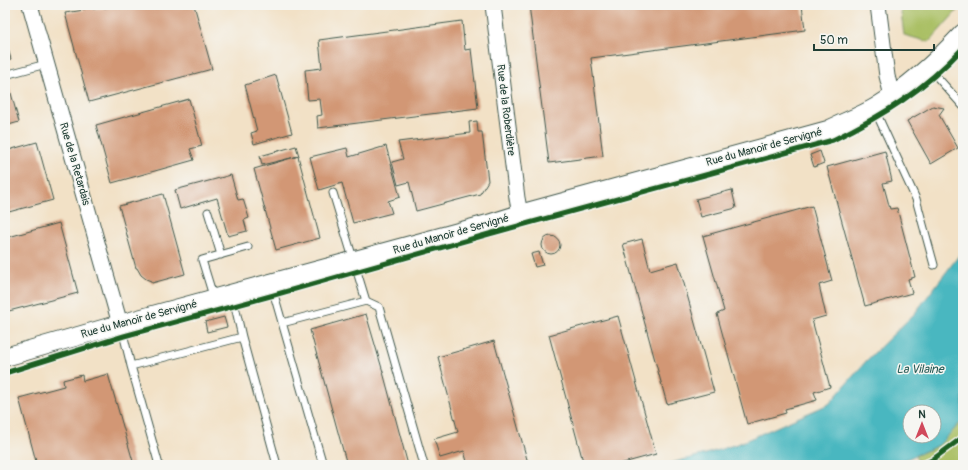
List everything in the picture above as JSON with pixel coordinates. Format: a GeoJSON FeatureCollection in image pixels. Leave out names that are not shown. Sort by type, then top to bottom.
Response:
{"type":"FeatureCollection","features":[{"type":"Feature","properties":{"kind":"street","name":"Rue de la Retardais"},"geometry":{"type":"LineString","coordinates":[[30,5],[120,324]]}},
{"type":"Feature","properties":{"kind":"street","name":"Rue de la Roberdière"},"geometry":{"type":"LineString","coordinates":[[493,5],[520,214]]}},
{"type":"Feature","properties":{"kind":"street"},"geometry":{"type":"LineString","coordinates":[[878,5],[887,76],[892,96]]}},
{"type":"Feature","properties":{"kind":"street","name":"Rue du Manoir de Servigné"},"geometry":{"type":"LineString","coordinates":[[5,358],[120,324],[828,130],[874,108],[892,96],[939,59],[963,33]]}},
{"type":"Feature","properties":{"kind":"lane"},"geometry":{"type":"LineString","coordinates":[[5,75],[46,64]]}},
{"type":"Feature","properties":{"kind":"lane"},"geometry":{"type":"LineString","coordinates":[[928,67],[963,106]]}},
{"type":"Feature","properties":{"kind":"lane"},"geometry":{"type":"LineString","coordinates":[[874,108],[916,199],[934,265]]}},
{"type":"Feature","properties":{"kind":"lane"},"geometry":{"type":"LineString","coordinates":[[333,193],[366,300],[379,308],[424,465]]}},
{"type":"Feature","properties":{"kind":"lane"},"geometry":{"type":"LineString","coordinates":[[208,212],[221,255]]}},
{"type":"Feature","properties":{"kind":"lane"},"geometry":{"type":"LineString","coordinates":[[248,247],[202,260],[223,297],[235,306],[277,465]]}},
{"type":"Feature","properties":{"kind":"lane"},"geometry":{"type":"LineString","coordinates":[[270,284],[323,465]]}},
{"type":"Feature","properties":{"kind":"lane"},"geometry":{"type":"LineString","coordinates":[[282,323],[366,300]]}},
{"type":"Feature","properties":{"kind":"lane"},"geometry":{"type":"LineString","coordinates":[[120,324],[159,465]]}},
{"type":"Feature","properties":{"kind":"lane"},"geometry":{"type":"LineString","coordinates":[[131,366],[242,337]]}},
{"type":"Feature","properties":{"kind":"green space"},"geometry":{"type":"Polygon","coordinates":[[[900,5],[962,5],[929,42],[904,35],[900,5]]]}},
{"type":"Feature","properties":{"kind":"green space"},"geometry":{"type":"Polygon","coordinates":[[[963,420],[963,465],[920,465],[915,456],[942,444],[942,442],[963,420]]]}},
{"type":"Feature","properties":{"kind":"water","name":"La Vilaine"},"geometry":{"type":"Polygon","coordinates":[[[963,250],[963,420],[942,442],[942,404],[902,404],[902,444],[940,444],[939,445],[893,465],[663,465],[706,454],[740,443],[829,404],[867,360],[915,313],[963,250]]]}},
{"type":"Feature","properties":{"kind":"building"},"geometry":{"type":"Polygon","coordinates":[[[83,5],[93,5],[93,9],[113,7],[112,5],[194,5],[212,69],[89,102],[65,13],[84,10],[83,5]]]}},
{"type":"Feature","properties":{"kind":"building"},"geometry":{"type":"Polygon","coordinates":[[[529,5],[802,5],[805,30],[591,58],[603,156],[549,163],[529,5]]]}},
{"type":"Feature","properties":{"kind":"building"},"geometry":{"type":"Polygon","coordinates":[[[462,21],[465,50],[471,49],[478,108],[318,128],[317,116],[322,115],[320,99],[308,100],[305,70],[322,68],[319,40],[462,21]]]}},
{"type":"Feature","properties":{"kind":"building"},"geometry":{"type":"Polygon","coordinates":[[[5,39],[11,59],[5,60],[5,39]]]}},
{"type":"Feature","properties":{"kind":"building"},"geometry":{"type":"Polygon","coordinates":[[[276,75],[292,133],[254,144],[251,133],[257,131],[245,85],[276,75]]]}},
{"type":"Feature","properties":{"kind":"building"},"geometry":{"type":"Polygon","coordinates":[[[9,86],[19,122],[5,126],[5,88],[9,86]]]}},
{"type":"Feature","properties":{"kind":"building"},"geometry":{"type":"Polygon","coordinates":[[[189,99],[202,146],[190,149],[194,160],[112,183],[96,125],[189,99]]]}},
{"type":"Feature","properties":{"kind":"building"},"geometry":{"type":"Polygon","coordinates":[[[933,106],[944,108],[939,115],[958,148],[931,164],[907,121],[933,106]]]}},
{"type":"Feature","properties":{"kind":"building"},"geometry":{"type":"Polygon","coordinates":[[[477,121],[478,132],[482,132],[488,181],[480,194],[416,211],[409,182],[398,185],[392,162],[403,159],[398,142],[470,133],[469,122],[477,121]]]}},
{"type":"Feature","properties":{"kind":"building"},"geometry":{"type":"Polygon","coordinates":[[[37,142],[53,200],[5,213],[5,151],[37,142]]]}},
{"type":"Feature","properties":{"kind":"building"},"geometry":{"type":"Polygon","coordinates":[[[296,146],[299,156],[262,165],[260,156],[296,146]]]}},
{"type":"Feature","properties":{"kind":"building"},"geometry":{"type":"Polygon","coordinates":[[[386,146],[400,197],[388,201],[392,213],[353,223],[342,183],[319,190],[310,157],[347,148],[349,157],[386,146]]]}},
{"type":"Feature","properties":{"kind":"building"},"geometry":{"type":"Polygon","coordinates":[[[820,151],[824,163],[814,167],[810,155],[820,151]]]}},
{"type":"Feature","properties":{"kind":"building"},"geometry":{"type":"Polygon","coordinates":[[[885,151],[892,181],[883,183],[890,209],[897,208],[915,277],[908,279],[912,293],[865,306],[827,167],[885,151]]]}},
{"type":"Feature","properties":{"kind":"building"},"geometry":{"type":"Polygon","coordinates":[[[298,156],[320,238],[276,250],[254,169],[298,156]]]}},
{"type":"Feature","properties":{"kind":"building"},"geometry":{"type":"Polygon","coordinates":[[[231,175],[238,200],[243,199],[249,218],[244,220],[247,231],[228,236],[217,198],[180,209],[175,190],[231,175]]]}},
{"type":"Feature","properties":{"kind":"building"},"geometry":{"type":"Polygon","coordinates":[[[732,190],[736,208],[701,217],[696,199],[732,190]]]}},
{"type":"Feature","properties":{"kind":"building"},"geometry":{"type":"Polygon","coordinates":[[[163,194],[185,274],[152,283],[141,275],[136,268],[119,206],[163,194]]]}},
{"type":"Feature","properties":{"kind":"building"},"geometry":{"type":"Polygon","coordinates":[[[812,206],[832,281],[819,285],[826,316],[812,320],[830,387],[814,392],[817,400],[785,409],[786,413],[747,424],[717,314],[724,311],[703,236],[812,206]]]}},
{"type":"Feature","properties":{"kind":"building"},"geometry":{"type":"Polygon","coordinates":[[[59,223],[78,293],[5,312],[5,238],[59,223]]]}},
{"type":"Feature","properties":{"kind":"building"},"geometry":{"type":"Polygon","coordinates":[[[551,236],[557,239],[560,245],[557,251],[551,254],[545,251],[542,245],[545,239],[551,236]]]}},
{"type":"Feature","properties":{"kind":"building"},"geometry":{"type":"Polygon","coordinates":[[[642,239],[650,270],[678,262],[714,392],[667,404],[623,244],[642,239]]]}},
{"type":"Feature","properties":{"kind":"building"},"geometry":{"type":"Polygon","coordinates":[[[539,252],[543,265],[535,267],[531,254],[539,252]]]}},
{"type":"Feature","properties":{"kind":"building"},"geometry":{"type":"Polygon","coordinates":[[[366,314],[408,465],[347,465],[310,330],[366,314]]]}},
{"type":"Feature","properties":{"kind":"building"},"geometry":{"type":"Polygon","coordinates":[[[618,316],[656,454],[616,465],[584,465],[549,335],[618,316]]]}},
{"type":"Feature","properties":{"kind":"building"},"geometry":{"type":"Polygon","coordinates":[[[224,317],[227,327],[207,332],[205,322],[224,317]]]}},
{"type":"Feature","properties":{"kind":"building"},"geometry":{"type":"Polygon","coordinates":[[[494,341],[528,463],[522,465],[468,465],[464,451],[440,458],[434,439],[458,432],[438,357],[494,341]]]}},
{"type":"Feature","properties":{"kind":"building"},"geometry":{"type":"Polygon","coordinates":[[[108,374],[134,465],[37,465],[19,398],[64,386],[63,380],[82,375],[83,381],[108,374]]]}},
{"type":"Feature","properties":{"kind":"cycle path"},"geometry":{"type":"LineString","coordinates":[[5,373],[124,336],[833,140],[852,131],[886,111],[918,89],[933,77],[963,48]]}},
{"type":"Feature","properties":{"kind":"cycle path"},"geometry":{"type":"LineString","coordinates":[[921,465],[932,460],[963,437]]}}]}
